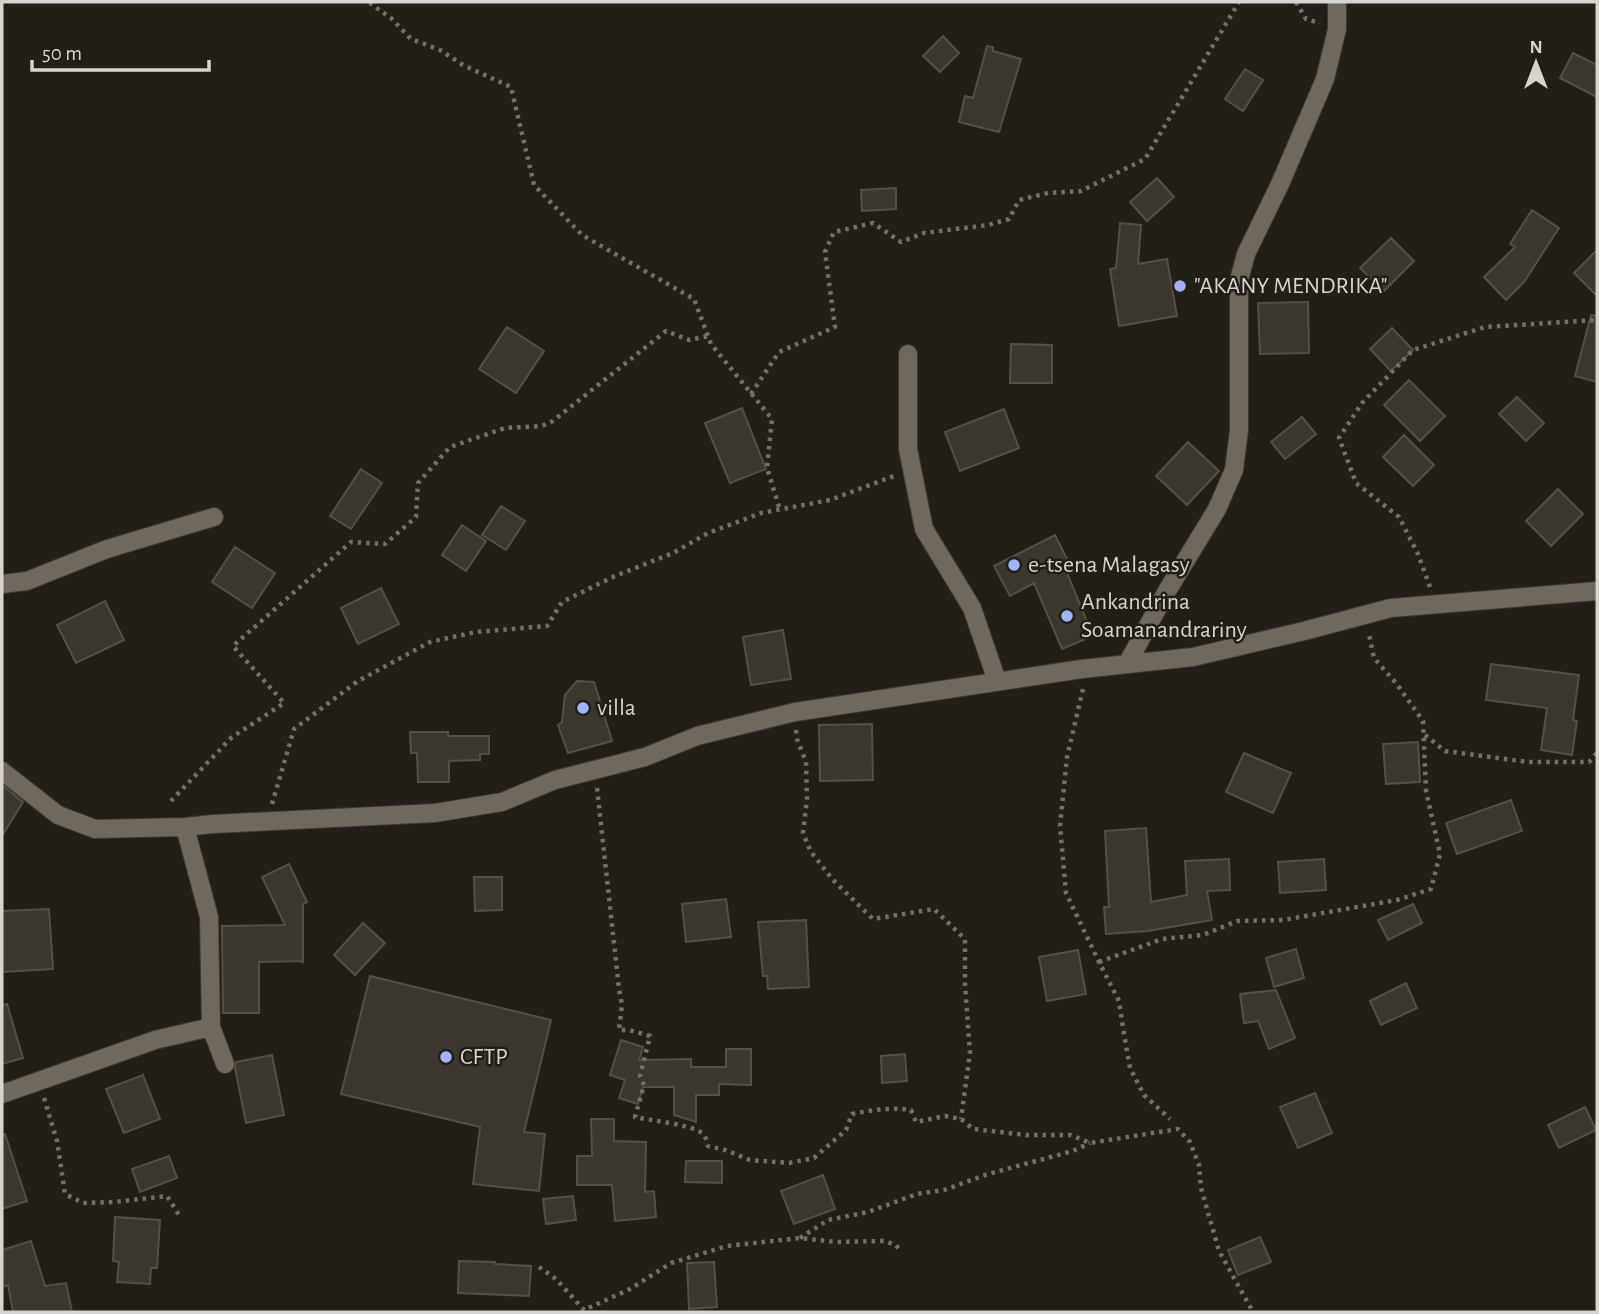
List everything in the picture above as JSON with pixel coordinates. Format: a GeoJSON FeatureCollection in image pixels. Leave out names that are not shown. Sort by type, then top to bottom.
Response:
{"type":"FeatureCollection","features":[{"type":"Feature","properties":{"kind":"street"},"geometry":{"type":"LineString","coordinates":[[1127,664],[1167,590],[1217,509],[1234,470],[1239,430],[1239,280],[1246,254],[1280,184],[1325,79],[1337,29],[1337,2]]}},
{"type":"Feature","properties":{"kind":"street"},"geometry":{"type":"LineString","coordinates":[[908,354],[908,449],[924,528],[972,608],[997,681]]}},
{"type":"Feature","properties":{"kind":"street"},"geometry":{"type":"LineString","coordinates":[[2,584],[27,581],[107,549],[214,517]]}},
{"type":"Feature","properties":{"kind":"street"},"geometry":{"type":"LineString","coordinates":[[2,771],[58,815],[95,829],[185,827],[435,813],[502,802],[555,780],[645,757],[697,736],[795,712],[1082,669],[1193,657],[1391,608],[1597,591]]}},
{"type":"Feature","properties":{"kind":"street"},"geometry":{"type":"LineString","coordinates":[[185,827],[209,917],[211,1027],[225,1064]]}},
{"type":"Feature","properties":{"kind":"street"},"geometry":{"type":"LineString","coordinates":[[2,1094],[155,1040],[211,1027]]}},
{"type":"Feature","properties":{"kind":"path"},"geometry":{"type":"LineString","coordinates":[[371,2],[411,39],[440,50],[463,65],[511,87],[534,185],[582,235],[694,299],[710,344],[772,419],[767,468],[780,510]]}},
{"type":"Feature","properties":{"kind":"path"},"geometry":{"type":"LineString","coordinates":[[751,394],[779,352],[835,327],[825,252],[834,232],[873,223],[901,242],[924,233],[988,225],[1009,219],[1019,200],[1048,192],[1080,191],[1145,159],[1239,2]]}},
{"type":"Feature","properties":{"kind":"path"},"geometry":{"type":"LineString","coordinates":[[1296,2],[1306,19],[1337,29]]}},
{"type":"Feature","properties":{"kind":"path"},"geometry":{"type":"LineString","coordinates":[[1437,605],[1418,554],[1399,517],[1356,482],[1339,438],[1362,403],[1413,350],[1485,327],[1597,320]]}},
{"type":"Feature","properties":{"kind":"path"},"geometry":{"type":"LineString","coordinates":[[171,801],[231,738],[284,703],[233,646],[351,542],[385,544],[416,517],[418,482],[450,447],[505,428],[542,426],[553,421],[666,331],[689,340],[708,336]]}},
{"type":"Feature","properties":{"kind":"path"},"geometry":{"type":"LineString","coordinates":[[271,808],[293,729],[358,681],[430,642],[477,632],[547,626],[562,602],[615,576],[673,553],[708,533],[761,513],[830,500],[912,470]]}},
{"type":"Feature","properties":{"kind":"path"},"geometry":{"type":"LineString","coordinates":[[1099,962],[1162,939],[1203,936],[1237,921],[1283,920],[1397,900],[1431,889],[1440,854],[1426,791],[1423,721],[1396,682],[1374,657],[1367,628],[1371,614]]}},
{"type":"Feature","properties":{"kind":"path"},"geometry":{"type":"LineString","coordinates":[[1082,669],[1083,690],[1067,757],[1060,826],[1066,893],[1119,1001],[1130,1068],[1144,1095],[1170,1119]]}},
{"type":"Feature","properties":{"kind":"path"},"geometry":{"type":"LineString","coordinates":[[795,712],[797,739],[806,762],[807,799],[803,833],[811,852],[833,880],[873,919],[934,909],[965,939],[970,1053],[961,1119]]}},
{"type":"Feature","properties":{"kind":"path"},"geometry":{"type":"LineString","coordinates":[[1424,735],[1445,751],[1528,762],[1589,762],[1597,753]]}},
{"type":"Feature","properties":{"kind":"path"},"geometry":{"type":"LineString","coordinates":[[593,770],[599,799],[606,881],[622,1005],[619,1030],[650,1036],[640,1076],[644,1085],[635,1117],[687,1125],[704,1135],[708,1146],[750,1160],[789,1163],[814,1158],[846,1130],[852,1114],[899,1108],[911,1110],[916,1122],[945,1116],[961,1119],[973,1129],[1026,1135],[1071,1135],[1090,1143]]}},
{"type":"Feature","properties":{"kind":"path"},"geometry":{"type":"LineString","coordinates":[[43,1080],[45,1103],[57,1141],[65,1194],[83,1203],[167,1196],[181,1219]]}},
{"type":"Feature","properties":{"kind":"path"},"geometry":{"type":"LineString","coordinates":[[800,1238],[828,1220],[867,1212],[917,1194],[944,1190],[989,1174],[1073,1152],[1090,1143],[1178,1129],[1190,1142],[1199,1165],[1202,1188],[1219,1251],[1253,1312]]}},
{"type":"Feature","properties":{"kind":"path"},"geometry":{"type":"LineString","coordinates":[[539,1267],[556,1279],[584,1310],[630,1289],[671,1262],[727,1246],[800,1238],[836,1242],[884,1241],[896,1245],[901,1252]]}},
{"type":"Feature","properties":{"kind":"building"},"geometry":{"type":"Polygon","coordinates":[[[943,36],[959,53],[940,72],[923,56],[943,36]]]}},
{"type":"Feature","properties":{"kind":"building"},"geometry":{"type":"Polygon","coordinates":[[[987,46],[993,47],[993,51],[1021,59],[999,132],[959,122],[965,96],[973,98],[987,46]]]}},
{"type":"Feature","properties":{"kind":"building"},"geometry":{"type":"Polygon","coordinates":[[[1573,53],[1597,65],[1597,97],[1560,78],[1573,53]]]}},
{"type":"Feature","properties":{"kind":"building"},"geometry":{"type":"Polygon","coordinates":[[[1245,69],[1263,80],[1243,111],[1225,99],[1245,69]]]}},
{"type":"Feature","properties":{"kind":"building"},"geometry":{"type":"Polygon","coordinates":[[[1157,178],[1174,197],[1147,221],[1130,202],[1157,178]]]}},
{"type":"Feature","properties":{"kind":"building"},"geometry":{"type":"Polygon","coordinates":[[[896,188],[896,209],[862,211],[861,190],[896,188]]]}},
{"type":"Feature","properties":{"kind":"building"},"geometry":{"type":"Polygon","coordinates":[[[1532,210],[1559,228],[1524,282],[1506,300],[1484,277],[1515,247],[1510,244],[1532,210]]]}},
{"type":"Feature","properties":{"kind":"building"},"geometry":{"type":"Polygon","coordinates":[[[1120,223],[1141,225],[1138,264],[1167,259],[1177,316],[1119,326],[1110,269],[1116,268],[1120,223]]]}},
{"type":"Feature","properties":{"kind":"building"},"geometry":{"type":"Polygon","coordinates":[[[1391,238],[1414,261],[1384,291],[1360,268],[1391,238]]]}},
{"type":"Feature","properties":{"kind":"building"},"geometry":{"type":"Polygon","coordinates":[[[1597,250],[1597,296],[1574,273],[1597,250]]]}},
{"type":"Feature","properties":{"kind":"building"},"geometry":{"type":"Polygon","coordinates":[[[1308,302],[1309,353],[1260,354],[1258,303],[1308,302]]]}},
{"type":"Feature","properties":{"kind":"building"},"geometry":{"type":"Polygon","coordinates":[[[1591,315],[1597,316],[1597,382],[1575,376],[1591,315]]]}},
{"type":"Feature","properties":{"kind":"building"},"geometry":{"type":"Polygon","coordinates":[[[507,327],[544,351],[516,393],[479,369],[507,327]]]}},
{"type":"Feature","properties":{"kind":"building"},"geometry":{"type":"Polygon","coordinates":[[[1392,328],[1413,350],[1391,371],[1370,349],[1392,328]]]}},
{"type":"Feature","properties":{"kind":"building"},"geometry":{"type":"Polygon","coordinates":[[[1011,344],[1052,345],[1052,383],[1010,383],[1011,344]]]}},
{"type":"Feature","properties":{"kind":"building"},"geometry":{"type":"Polygon","coordinates":[[[1409,380],[1445,416],[1420,441],[1384,405],[1409,380]]]}},
{"type":"Feature","properties":{"kind":"building"},"geometry":{"type":"Polygon","coordinates":[[[1517,397],[1544,423],[1526,441],[1499,414],[1517,397]]]}},
{"type":"Feature","properties":{"kind":"building"},"geometry":{"type":"Polygon","coordinates":[[[742,408],[766,469],[730,483],[705,423],[742,408]]]}},
{"type":"Feature","properties":{"kind":"building"},"geometry":{"type":"Polygon","coordinates":[[[1004,409],[1019,448],[960,471],[945,432],[1004,409]]]}},
{"type":"Feature","properties":{"kind":"building"},"geometry":{"type":"Polygon","coordinates":[[[1302,417],[1316,434],[1285,459],[1271,442],[1302,417]]]}},
{"type":"Feature","properties":{"kind":"building"},"geometry":{"type":"Polygon","coordinates":[[[1404,435],[1434,465],[1413,486],[1383,457],[1404,435]]]}},
{"type":"Feature","properties":{"kind":"building"},"geometry":{"type":"Polygon","coordinates":[[[1188,442],[1219,471],[1187,505],[1156,476],[1188,442]]]}},
{"type":"Feature","properties":{"kind":"building"},"geometry":{"type":"Polygon","coordinates":[[[361,469],[382,483],[351,529],[330,516],[361,469]]]}},
{"type":"Feature","properties":{"kind":"building"},"geometry":{"type":"Polygon","coordinates":[[[1558,489],[1583,514],[1551,546],[1526,521],[1558,489]]]}},
{"type":"Feature","properties":{"kind":"building"},"geometry":{"type":"Polygon","coordinates":[[[501,506],[525,521],[506,550],[482,535],[501,506]]]}},
{"type":"Feature","properties":{"kind":"building"},"geometry":{"type":"Polygon","coordinates":[[[462,525],[486,541],[466,571],[442,555],[462,525]]]}},
{"type":"Feature","properties":{"kind":"building"},"geometry":{"type":"Polygon","coordinates":[[[1055,535],[1070,565],[1065,568],[1093,636],[1062,649],[1034,583],[1010,596],[994,566],[1055,535]]]}},
{"type":"Feature","properties":{"kind":"building"},"geometry":{"type":"Polygon","coordinates":[[[235,547],[275,573],[252,608],[212,582],[235,547]]]}},
{"type":"Feature","properties":{"kind":"building"},"geometry":{"type":"Polygon","coordinates":[[[381,588],[399,624],[358,644],[341,608],[381,588]]]}},
{"type":"Feature","properties":{"kind":"building"},"geometry":{"type":"Polygon","coordinates":[[[105,601],[124,640],[76,663],[57,625],[105,601]]]}},
{"type":"Feature","properties":{"kind":"building"},"geometry":{"type":"Polygon","coordinates":[[[783,630],[791,679],[751,685],[743,637],[783,630]]]}},
{"type":"Feature","properties":{"kind":"building"},"geometry":{"type":"Polygon","coordinates":[[[1491,664],[1579,675],[1572,755],[1541,750],[1547,708],[1486,700],[1491,664]]]}},
{"type":"Feature","properties":{"kind":"building","name":"villa"},"geometry":{"type":"Polygon","coordinates":[[[577,681],[594,682],[612,741],[568,753],[558,725],[562,722],[565,695],[577,681]]]}},
{"type":"Feature","properties":{"kind":"building"},"geometry":{"type":"Polygon","coordinates":[[[872,724],[873,780],[820,781],[819,725],[872,724]]]}},
{"type":"Feature","properties":{"kind":"building"},"geometry":{"type":"Polygon","coordinates":[[[410,732],[489,736],[489,754],[480,754],[480,760],[449,761],[449,782],[418,782],[417,753],[411,753],[410,732]]]}},
{"type":"Feature","properties":{"kind":"building"},"geometry":{"type":"Polygon","coordinates":[[[1418,742],[1420,782],[1386,784],[1383,744],[1418,742]]]}},
{"type":"Feature","properties":{"kind":"building"},"geometry":{"type":"Polygon","coordinates":[[[1244,753],[1291,773],[1273,813],[1226,792],[1244,753]]]}},
{"type":"Feature","properties":{"kind":"building"},"geometry":{"type":"Polygon","coordinates":[[[2,785],[23,802],[2,836],[2,785]]]}},
{"type":"Feature","properties":{"kind":"building"},"geometry":{"type":"Polygon","coordinates":[[[1511,800],[1522,831],[1457,854],[1446,823],[1511,800]]]}},
{"type":"Feature","properties":{"kind":"building"},"geometry":{"type":"Polygon","coordinates":[[[1146,828],[1151,902],[1187,895],[1185,861],[1229,859],[1230,890],[1207,891],[1212,920],[1148,931],[1106,934],[1104,907],[1109,907],[1105,831],[1146,828]]]}},
{"type":"Feature","properties":{"kind":"building"},"geometry":{"type":"Polygon","coordinates":[[[1324,859],[1326,890],[1280,893],[1278,862],[1324,859]]]}},
{"type":"Feature","properties":{"kind":"building"},"geometry":{"type":"Polygon","coordinates":[[[289,864],[307,902],[303,904],[303,963],[259,962],[259,1013],[223,1013],[222,926],[285,925],[262,877],[289,864]]]}},
{"type":"Feature","properties":{"kind":"building"},"geometry":{"type":"Polygon","coordinates":[[[474,877],[502,877],[502,910],[475,911],[474,877]]]}},
{"type":"Feature","properties":{"kind":"building"},"geometry":{"type":"Polygon","coordinates":[[[726,899],[731,937],[686,942],[682,904],[726,899]]]}},
{"type":"Feature","properties":{"kind":"building"},"geometry":{"type":"Polygon","coordinates":[[[1413,904],[1422,923],[1388,940],[1378,920],[1413,904]]]}},
{"type":"Feature","properties":{"kind":"building"},"geometry":{"type":"Polygon","coordinates":[[[49,909],[53,969],[2,972],[2,911],[49,909]]]}},
{"type":"Feature","properties":{"kind":"building"},"geometry":{"type":"Polygon","coordinates":[[[806,920],[809,987],[768,989],[767,976],[763,976],[758,922],[806,920]]]}},
{"type":"Feature","properties":{"kind":"building"},"geometry":{"type":"Polygon","coordinates":[[[363,923],[385,943],[355,975],[334,955],[363,923]]]}},
{"type":"Feature","properties":{"kind":"building"},"geometry":{"type":"Polygon","coordinates":[[[1296,949],[1304,978],[1274,987],[1266,958],[1296,949]]]}},
{"type":"Feature","properties":{"kind":"building"},"geometry":{"type":"Polygon","coordinates":[[[1078,950],[1086,994],[1047,1001],[1039,957],[1078,950]]]}},
{"type":"Feature","properties":{"kind":"building","name":"CFTP"},"geometry":{"type":"Polygon","coordinates":[[[370,976],[551,1020],[524,1132],[545,1134],[539,1191],[473,1184],[480,1127],[341,1094],[370,976]]]}},
{"type":"Feature","properties":{"kind":"building"},"geometry":{"type":"Polygon","coordinates":[[[1406,983],[1417,1008],[1381,1025],[1370,1001],[1406,983]]]}},
{"type":"Feature","properties":{"kind":"building"},"geometry":{"type":"Polygon","coordinates":[[[1276,990],[1295,1038],[1269,1049],[1258,1021],[1244,1023],[1240,994],[1276,990]]]}},
{"type":"Feature","properties":{"kind":"building"},"geometry":{"type":"Polygon","coordinates":[[[7,1004],[23,1058],[2,1064],[2,1005],[7,1004]]]}},
{"type":"Feature","properties":{"kind":"building"},"geometry":{"type":"Polygon","coordinates":[[[621,1040],[643,1047],[639,1060],[691,1059],[691,1067],[726,1067],[726,1049],[751,1049],[751,1085],[719,1084],[719,1095],[696,1095],[696,1122],[674,1115],[674,1087],[643,1087],[638,1104],[619,1098],[625,1080],[610,1075],[621,1040]]]}},
{"type":"Feature","properties":{"kind":"building"},"geometry":{"type":"Polygon","coordinates":[[[905,1054],[907,1081],[882,1083],[881,1056],[905,1054]]]}},
{"type":"Feature","properties":{"kind":"building"},"geometry":{"type":"Polygon","coordinates":[[[272,1055],[284,1115],[246,1123],[236,1062],[272,1055]]]}},
{"type":"Feature","properties":{"kind":"building"},"geometry":{"type":"Polygon","coordinates":[[[143,1075],[160,1119],[124,1133],[106,1089],[143,1075]]]}},
{"type":"Feature","properties":{"kind":"building"},"geometry":{"type":"Polygon","coordinates":[[[1315,1093],[1332,1133],[1298,1148],[1280,1107],[1315,1093]]]}},
{"type":"Feature","properties":{"kind":"building"},"geometry":{"type":"Polygon","coordinates":[[[1585,1107],[1596,1130],[1559,1148],[1548,1125],[1585,1107]]]}},
{"type":"Feature","properties":{"kind":"building"},"geometry":{"type":"Polygon","coordinates":[[[591,1119],[614,1119],[614,1141],[646,1142],[645,1192],[654,1191],[656,1217],[615,1221],[612,1185],[577,1185],[577,1156],[592,1156],[591,1119]]]}},
{"type":"Feature","properties":{"kind":"building"},"geometry":{"type":"Polygon","coordinates":[[[2,1134],[5,1134],[27,1201],[2,1209],[2,1134]]]}},
{"type":"Feature","properties":{"kind":"building"},"geometry":{"type":"Polygon","coordinates":[[[169,1156],[177,1178],[140,1192],[132,1169],[169,1156]]]}},
{"type":"Feature","properties":{"kind":"building"},"geometry":{"type":"Polygon","coordinates":[[[686,1161],[722,1161],[722,1183],[685,1182],[686,1161]]]}},
{"type":"Feature","properties":{"kind":"building"},"geometry":{"type":"Polygon","coordinates":[[[823,1175],[835,1209],[794,1224],[781,1191],[823,1175]]]}},
{"type":"Feature","properties":{"kind":"building"},"geometry":{"type":"Polygon","coordinates":[[[573,1196],[576,1220],[546,1224],[543,1199],[573,1196]]]}},
{"type":"Feature","properties":{"kind":"building"},"geometry":{"type":"Polygon","coordinates":[[[115,1217],[160,1220],[157,1268],[151,1268],[150,1284],[117,1282],[119,1262],[113,1261],[115,1217]]]}},
{"type":"Feature","properties":{"kind":"building"},"geometry":{"type":"Polygon","coordinates":[[[1260,1237],[1271,1262],[1238,1275],[1228,1250],[1260,1237]]]}},
{"type":"Feature","properties":{"kind":"building"},"geometry":{"type":"Polygon","coordinates":[[[31,1241],[45,1286],[66,1283],[72,1312],[13,1312],[8,1285],[2,1287],[2,1250],[31,1241]]]}},
{"type":"Feature","properties":{"kind":"building"},"geometry":{"type":"Polygon","coordinates":[[[459,1261],[531,1266],[529,1296],[458,1293],[459,1261]]]}},
{"type":"Feature","properties":{"kind":"building"},"geometry":{"type":"Polygon","coordinates":[[[714,1262],[717,1307],[689,1309],[687,1263],[714,1262]]]}},
{"type":"Feature","properties":{"kind":"place","name":"\"AKANY MENDRIKA\""},"geometry":{"type":"Point","coordinates":[1180,286]}},
{"type":"Feature","properties":{"kind":"place","name":"e-tsena Malagasy"},"geometry":{"type":"Point","coordinates":[1014,565]}},
{"type":"Feature","properties":{"kind":"place","name":"Ankandrina Soamanandrariny"},"geometry":{"type":"Point","coordinates":[1067,616]}},
{"type":"Feature","properties":{"kind":"place","name":"villa"},"geometry":{"type":"Point","coordinates":[583,708]}},
{"type":"Feature","properties":{"kind":"place","name":"CFTP"},"geometry":{"type":"Point","coordinates":[446,1057]}}]}
